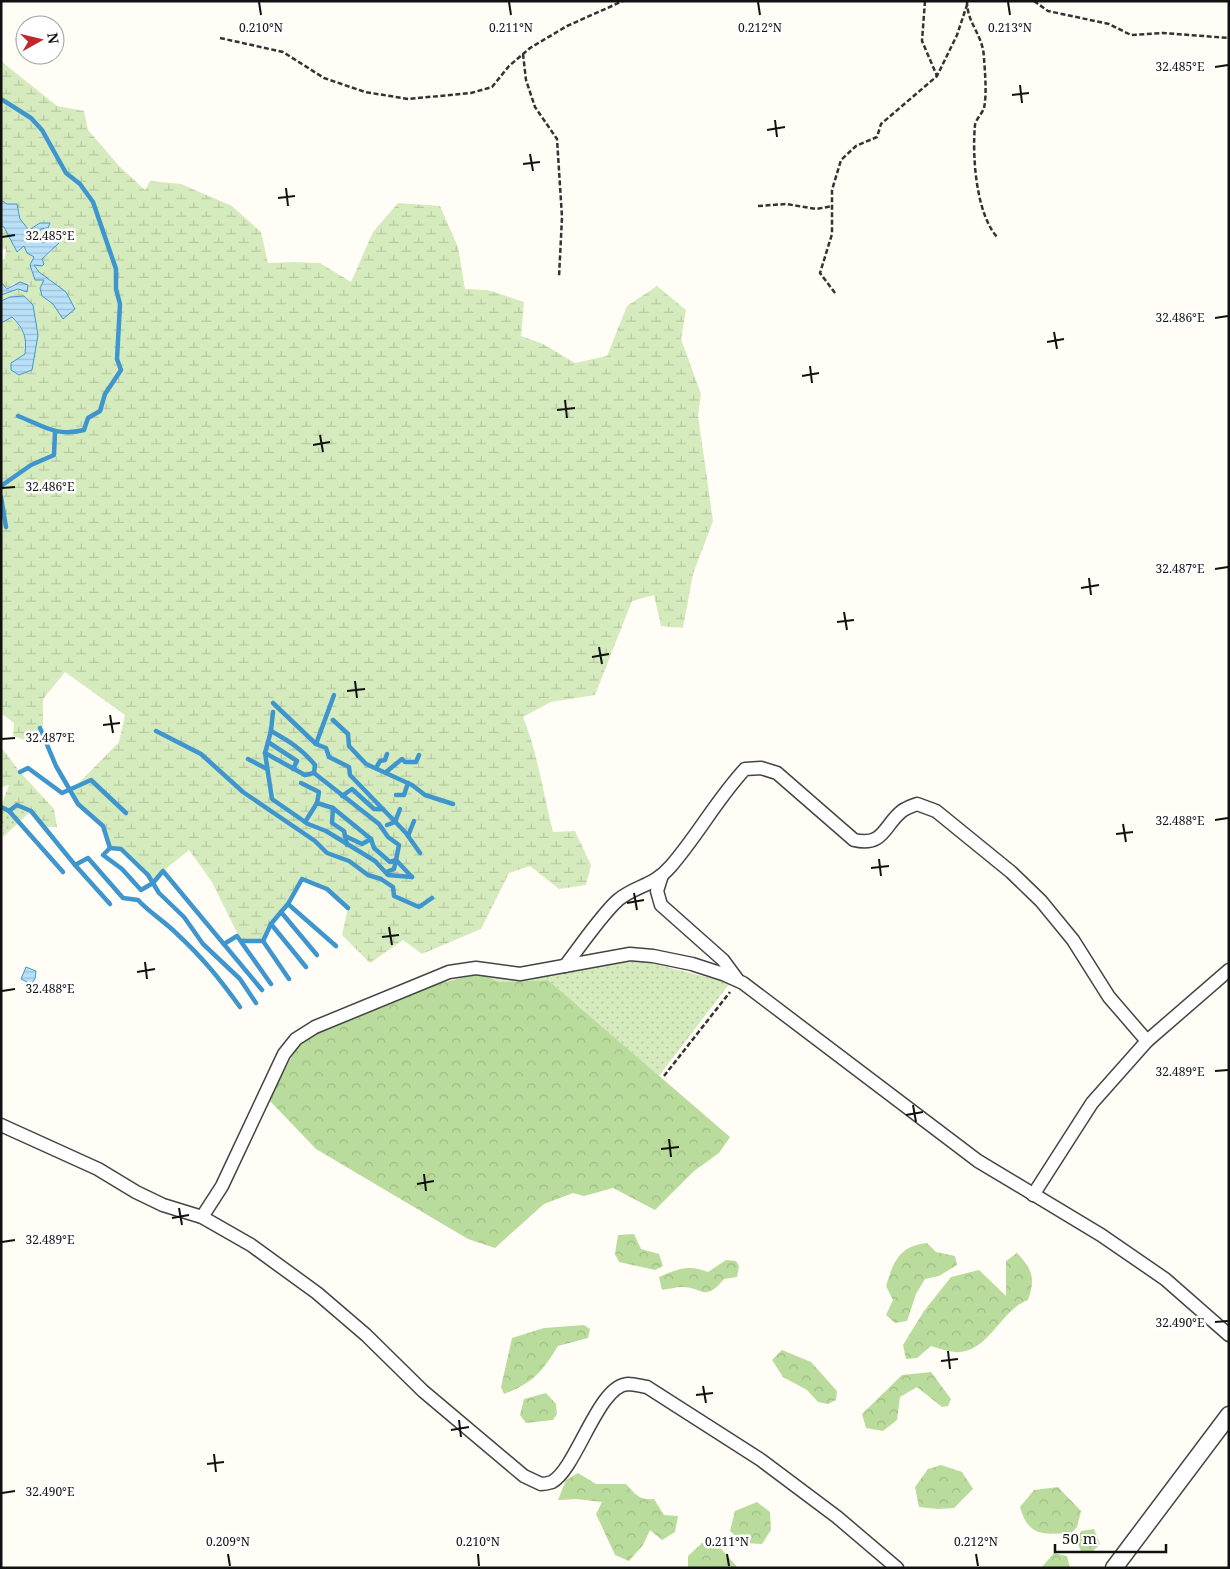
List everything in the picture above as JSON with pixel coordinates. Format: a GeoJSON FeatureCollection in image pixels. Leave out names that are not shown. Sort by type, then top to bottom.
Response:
{"type":"FeatureCollection","features":[{"type":"Feature","properties":{"kind":"street"},"geometry":{"type":"LineString","coordinates":[[566,966],[617,901],[629,893],[654,883],[671,866],[727,789],[746,769],[761,768],[777,772],[854,840],[866,843],[881,836],[902,811],[917,804],[936,811],[1011,872],[1041,901],[1073,940],[1109,997],[1147,1041]]}},
{"type":"Feature","properties":{"kind":"street"},"geometry":{"type":"LineString","coordinates":[[662,875],[657,891],[661,904],[717,955],[738,981],[978,1161],[1101,1236],[1165,1279],[1229,1335]]}},
{"type":"Feature","properties":{"kind":"street"},"geometry":{"type":"LineString","coordinates":[[202,1217],[222,1186],[275,1072],[296,1038],[349,1011],[449,972],[476,968],[520,974],[610,956],[630,954],[653,956],[692,964],[738,981]]}},
{"type":"Feature","properties":{"kind":"street"},"geometry":{"type":"LineString","coordinates":[[1034,1194],[1092,1103],[1147,1041],[1229,970]]}},
{"type":"Feature","properties":{"kind":"street"},"geometry":{"type":"LineString","coordinates":[[1,1125],[98,1169],[156,1202],[202,1217],[251,1245],[317,1293],[366,1335],[423,1391],[524,1476],[541,1484],[553,1482],[569,1462],[584,1434],[614,1389],[627,1384],[647,1387],[762,1460],[836,1517],[897,1568]]}},
{"type":"Feature","properties":{"kind":"street"},"geometry":{"type":"LineString","coordinates":[[1114,1568],[1229,1415]]}},
{"type":"Feature","properties":{"kind":"path"},"geometry":{"type":"LineString","coordinates":[[220,38],[283,52],[324,78],[365,92],[408,99],[471,93],[492,87],[523,54],[567,26],[623,1]]}},
{"type":"Feature","properties":{"kind":"path"},"geometry":{"type":"LineString","coordinates":[[925,1],[922,41],[937,76]]}},
{"type":"Feature","properties":{"kind":"path"},"geometry":{"type":"LineString","coordinates":[[1034,1],[1048,11],[1108,24],[1131,35],[1163,33],[1229,38]]}},
{"type":"Feature","properties":{"kind":"path"},"geometry":{"type":"LineString","coordinates":[[835,294],[820,273],[832,234],[832,190],[841,160],[856,146],[877,137],[881,124],[937,76],[957,35],[967,3]]}},
{"type":"Feature","properties":{"kind":"path"},"geometry":{"type":"LineString","coordinates":[[967,3],[971,24],[979,34],[984,56],[984,108],[975,123],[981,209],[990,229],[998,238]]}},
{"type":"Feature","properties":{"kind":"path"},"geometry":{"type":"LineString","coordinates":[[523,54],[526,80],[534,107],[557,139],[562,217],[559,277]]}},
{"type":"Feature","properties":{"kind":"path"},"geometry":{"type":"LineString","coordinates":[[758,206],[786,204],[816,209],[833,206]]}},
{"type":"Feature","properties":{"kind":"path"},"geometry":{"type":"LineString","coordinates":[[664,1076],[688,1049],[738,981]]}},
{"type":"Feature","properties":{"kind":"green space"},"geometry":{"type":"Polygon","coordinates":[[[1,61],[57,106],[84,111],[88,130],[120,167],[145,190],[150,181],[181,184],[232,206],[261,232],[268,263],[320,263],[351,282],[373,232],[398,203],[440,206],[458,247],[465,289],[488,290],[524,302],[521,336],[543,344],[575,363],[607,356],[627,306],[657,286],[686,310],[681,339],[701,394],[698,415],[713,521],[693,574],[683,628],[661,626],[654,595],[632,601],[595,695],[551,702],[523,717],[536,759],[553,832],[575,831],[591,865],[586,885],[559,889],[530,866],[509,873],[481,929],[422,954],[403,940],[370,963],[342,935],[348,908],[327,889],[302,879],[288,904],[271,924],[263,941],[241,941],[212,882],[189,850],[163,871],[153,883],[122,849],[110,848],[103,826],[78,804],[71,791],[119,742],[125,715],[65,672],[43,699],[43,726],[28,741],[13,736],[14,723],[1,713],[1,323],[11,317],[18,324],[25,338],[24,358],[19,375],[38,335],[33,305],[23,296],[10,297],[1,301],[1,295],[18,289],[14,283],[7,289],[1,282],[1,259],[5,259],[6,249],[1,249],[1,226],[4,227],[18,252],[24,246],[34,257],[30,265],[35,280],[44,280],[42,296],[53,304],[63,319],[66,292],[39,272],[34,264],[44,264],[42,259],[51,252],[56,239],[43,243],[38,233],[41,229],[29,230],[20,219],[19,210],[1,200],[1,61]]]}},
{"type":"Feature","properties":{"kind":"green space"},"geometry":{"type":"Polygon","coordinates":[[[1,747],[20,772],[54,809],[57,827],[46,827],[31,811],[17,805],[9,811],[1,807],[9,785],[1,787],[1,747]]]}},
{"type":"Feature","properties":{"kind":"green space"},"geometry":{"type":"Polygon","coordinates":[[[17,805],[31,811],[3,837],[1,807],[9,811],[17,805]]]}},
{"type":"Feature","properties":{"kind":"green space"},"geometry":{"type":"Polygon","coordinates":[[[625,959],[643,961],[730,983],[659,1076],[548,980],[499,982],[479,973],[554,974],[625,959]]]}},
{"type":"Feature","properties":{"kind":"green space"},"geometry":{"type":"Polygon","coordinates":[[[479,973],[499,982],[548,980],[730,1137],[719,1153],[694,1171],[655,1210],[613,1188],[584,1196],[573,1193],[544,1204],[495,1248],[468,1239],[316,1149],[269,1100],[300,1041],[333,1024],[431,986],[479,973]]]}},
{"type":"Feature","properties":{"kind":"green space"},"geometry":{"type":"Polygon","coordinates":[[[634,1234],[641,1249],[659,1254],[663,1266],[655,1270],[619,1262],[615,1254],[618,1235],[634,1234]]]}},
{"type":"Feature","properties":{"kind":"green space"},"geometry":{"type":"Polygon","coordinates":[[[927,1243],[936,1252],[955,1256],[957,1265],[939,1276],[925,1279],[916,1294],[907,1321],[895,1323],[886,1315],[893,1300],[886,1286],[892,1269],[904,1251],[910,1247],[927,1243]]]}},
{"type":"Feature","properties":{"kind":"green space"},"geometry":{"type":"Polygon","coordinates":[[[1017,1253],[1031,1274],[1032,1286],[1028,1300],[1018,1305],[1009,1313],[985,1340],[976,1347],[966,1351],[954,1352],[931,1346],[917,1358],[906,1359],[903,1345],[924,1311],[951,1277],[979,1270],[1006,1296],[1006,1261],[1017,1253]]]}},
{"type":"Feature","properties":{"kind":"green space"},"geometry":{"type":"Polygon","coordinates":[[[726,1260],[736,1261],[739,1266],[737,1277],[724,1279],[712,1290],[703,1292],[682,1287],[662,1290],[659,1277],[689,1268],[708,1272],[726,1260]]]}},
{"type":"Feature","properties":{"kind":"green space"},"geometry":{"type":"Polygon","coordinates":[[[584,1325],[590,1329],[588,1338],[558,1346],[536,1376],[522,1386],[504,1394],[501,1387],[512,1338],[544,1328],[584,1325]]]}},
{"type":"Feature","properties":{"kind":"green space"},"geometry":{"type":"Polygon","coordinates":[[[782,1350],[811,1362],[837,1391],[836,1400],[828,1404],[818,1402],[807,1390],[783,1377],[772,1360],[782,1350]]]}},
{"type":"Feature","properties":{"kind":"green space"},"geometry":{"type":"Polygon","coordinates":[[[931,1372],[951,1399],[948,1406],[942,1407],[917,1387],[900,1397],[897,1420],[883,1431],[866,1428],[862,1414],[902,1375],[931,1372]]]}},
{"type":"Feature","properties":{"kind":"green space"},"geometry":{"type":"Polygon","coordinates":[[[546,1393],[556,1404],[557,1414],[553,1420],[526,1423],[520,1415],[524,1399],[546,1393]]]}},
{"type":"Feature","properties":{"kind":"green space"},"geometry":{"type":"Polygon","coordinates":[[[941,1465],[962,1472],[973,1489],[954,1508],[919,1507],[915,1487],[928,1469],[941,1465]]]}},
{"type":"Feature","properties":{"kind":"green space"},"geometry":{"type":"Polygon","coordinates":[[[578,1473],[596,1484],[626,1484],[638,1496],[645,1499],[654,1499],[664,1515],[678,1516],[675,1532],[662,1540],[650,1530],[643,1545],[629,1561],[615,1555],[596,1514],[602,1502],[576,1499],[558,1500],[566,1480],[578,1473]]]}},
{"type":"Feature","properties":{"kind":"green space"},"geometry":{"type":"Polygon","coordinates":[[[1058,1487],[1081,1511],[1077,1527],[1070,1534],[1038,1532],[1028,1524],[1020,1507],[1034,1490],[1058,1487]]]}},
{"type":"Feature","properties":{"kind":"green space"},"geometry":{"type":"Polygon","coordinates":[[[757,1502],[770,1512],[771,1530],[762,1544],[744,1543],[730,1531],[735,1511],[757,1502]]]}},
{"type":"Feature","properties":{"kind":"green space"},"geometry":{"type":"Polygon","coordinates":[[[1094,1529],[1100,1544],[1091,1553],[1081,1551],[1077,1542],[1081,1531],[1094,1529]]]}},
{"type":"Feature","properties":{"kind":"green space"},"geometry":{"type":"Polygon","coordinates":[[[702,1543],[717,1544],[738,1568],[688,1568],[688,1556],[702,1543]]]}},
{"type":"Feature","properties":{"kind":"green space"},"geometry":{"type":"Polygon","coordinates":[[[1054,1553],[1067,1556],[1070,1568],[1041,1568],[1054,1553]]]}},
{"type":"Feature","properties":{"kind":"water"},"geometry":{"type":"Polygon","coordinates":[[[1,200],[7,204],[17,204],[20,219],[29,230],[40,223],[50,223],[48,228],[41,229],[38,233],[43,243],[56,239],[59,243],[42,259],[44,264],[42,266],[34,265],[39,272],[66,292],[75,309],[63,319],[53,304],[42,296],[40,288],[44,280],[35,280],[30,265],[34,257],[27,253],[24,246],[17,252],[4,227],[1,226],[1,200]]]}},
{"type":"Feature","properties":{"kind":"water"},"geometry":{"type":"Polygon","coordinates":[[[1,282],[7,289],[20,282],[28,285],[27,292],[18,289],[1,295],[1,282]]]}},
{"type":"Feature","properties":{"kind":"water"},"geometry":{"type":"Polygon","coordinates":[[[24,296],[33,305],[38,335],[32,370],[19,375],[11,370],[11,363],[25,354],[25,338],[22,329],[12,317],[1,323],[1,301],[10,297],[24,296]]]}},
{"type":"Feature","properties":{"kind":"water"},"geometry":{"type":"Polygon","coordinates":[[[26,967],[36,971],[35,979],[31,984],[21,979],[26,967]]]}},
{"type":"Feature","properties":{"kind":"waterway"},"geometry":{"type":"LineString","coordinates":[[1,99],[31,118],[42,130],[66,173],[80,184],[93,202],[116,269],[116,289],[120,304],[117,359],[121,370],[105,394],[100,411],[88,418],[84,430],[74,432],[57,431],[18,416]]}},
{"type":"Feature","properties":{"kind":"waterway"},"geometry":{"type":"LineString","coordinates":[[1,486],[31,465],[54,455],[55,432]]}},
{"type":"Feature","properties":{"kind":"waterway"},"geometry":{"type":"LineString","coordinates":[[1,497],[6,527]]}},
{"type":"Feature","properties":{"kind":"waterway"},"geometry":{"type":"LineString","coordinates":[[316,744],[334,695]]}},
{"type":"Feature","properties":{"kind":"waterway"},"geometry":{"type":"LineString","coordinates":[[273,703],[316,744],[326,748],[329,757],[349,767],[350,775],[406,833],[420,853]]}},
{"type":"Feature","properties":{"kind":"waterway"},"geometry":{"type":"LineString","coordinates":[[273,712],[271,731],[265,753],[272,799],[308,824],[326,831],[375,861],[388,875],[412,877]]}},
{"type":"Feature","properties":{"kind":"waterway"},"geometry":{"type":"LineString","coordinates":[[333,720],[348,734],[349,746],[366,764],[412,785],[425,795],[453,804]]}},
{"type":"Feature","properties":{"kind":"waterway"},"geometry":{"type":"LineString","coordinates":[[40,728],[56,766],[78,804],[103,826],[110,848],[121,849],[148,875],[159,893],[184,917],[203,944],[240,979],[256,1003]]}},
{"type":"Feature","properties":{"kind":"waterway"},"geometry":{"type":"LineString","coordinates":[[156,731],[201,754],[243,792],[315,841],[327,853],[349,861],[368,875],[381,879],[393,887],[394,896],[419,907],[432,898]]}},
{"type":"Feature","properties":{"kind":"waterway"},"geometry":{"type":"LineString","coordinates":[[271,731],[305,754],[315,765],[314,773]]}},
{"type":"Feature","properties":{"kind":"waterway"},"geometry":{"type":"LineString","coordinates":[[268,742],[297,761],[293,769]]}},
{"type":"Feature","properties":{"kind":"waterway"},"geometry":{"type":"LineString","coordinates":[[265,753],[305,775],[314,773],[379,824],[388,837],[399,845],[396,860],[412,877]]}},
{"type":"Feature","properties":{"kind":"waterway"},"geometry":{"type":"LineString","coordinates":[[376,768],[380,761],[385,760],[387,754]]}},
{"type":"Feature","properties":{"kind":"waterway"},"geometry":{"type":"LineString","coordinates":[[386,772],[402,759],[405,762],[416,762],[419,755]]}},
{"type":"Feature","properties":{"kind":"waterway"},"geometry":{"type":"LineString","coordinates":[[248,759],[267,769]]}},
{"type":"Feature","properties":{"kind":"waterway"},"geometry":{"type":"LineString","coordinates":[[20,772],[28,768],[62,793],[91,780],[126,813]]}},
{"type":"Feature","properties":{"kind":"waterway"},"geometry":{"type":"LineString","coordinates":[[301,783],[319,792],[317,803],[333,808],[371,839],[374,848],[390,862],[396,860],[394,869],[386,872]]}},
{"type":"Feature","properties":{"kind":"waterway"},"geometry":{"type":"LineString","coordinates":[[396,795],[404,795],[408,783]]}},
{"type":"Feature","properties":{"kind":"waterway"},"geometry":{"type":"LineString","coordinates":[[342,796],[352,789],[374,809],[383,809]]}},
{"type":"Feature","properties":{"kind":"waterway"},"geometry":{"type":"LineString","coordinates":[[305,822],[317,803]]}},
{"type":"Feature","properties":{"kind":"waterway"},"geometry":{"type":"LineString","coordinates":[[1,807],[9,811],[17,805],[31,811],[75,865],[88,858],[123,898],[138,900],[186,942],[210,968],[240,1007]]}},
{"type":"Feature","properties":{"kind":"waterway"},"geometry":{"type":"LineString","coordinates":[[333,808],[332,823],[344,831],[347,845]]}},
{"type":"Feature","properties":{"kind":"waterway"},"geometry":{"type":"LineString","coordinates":[[387,825],[395,822],[400,809]]}},
{"type":"Feature","properties":{"kind":"waterway"},"geometry":{"type":"LineString","coordinates":[[9,811],[63,872]]}},
{"type":"Feature","properties":{"kind":"waterway"},"geometry":{"type":"LineString","coordinates":[[408,836],[414,821]]}},
{"type":"Feature","properties":{"kind":"waterway"},"geometry":{"type":"LineString","coordinates":[[345,836],[362,844],[371,839]]}},
{"type":"Feature","properties":{"kind":"waterway"},"geometry":{"type":"LineString","coordinates":[[110,848],[103,855],[122,869],[141,890],[153,883],[163,871],[262,990]]}},
{"type":"Feature","properties":{"kind":"waterway"},"geometry":{"type":"LineString","coordinates":[[75,865],[110,904]]}},
{"type":"Feature","properties":{"kind":"waterway"},"geometry":{"type":"LineString","coordinates":[[288,904],[302,879],[327,889],[348,908]]}},
{"type":"Feature","properties":{"kind":"waterway"},"geometry":{"type":"LineString","coordinates":[[281,912],[288,904],[336,946]]}},
{"type":"Feature","properties":{"kind":"waterway"},"geometry":{"type":"LineString","coordinates":[[271,924],[281,912],[317,955]]}},
{"type":"Feature","properties":{"kind":"waterway"},"geometry":{"type":"LineString","coordinates":[[263,941],[271,924],[306,967]]}},
{"type":"Feature","properties":{"kind":"waterway"},"geometry":{"type":"LineString","coordinates":[[224,944],[237,936],[271,984]]}},
{"type":"Feature","properties":{"kind":"waterway"},"geometry":{"type":"LineString","coordinates":[[241,941],[263,941],[289,979]]}}]}
